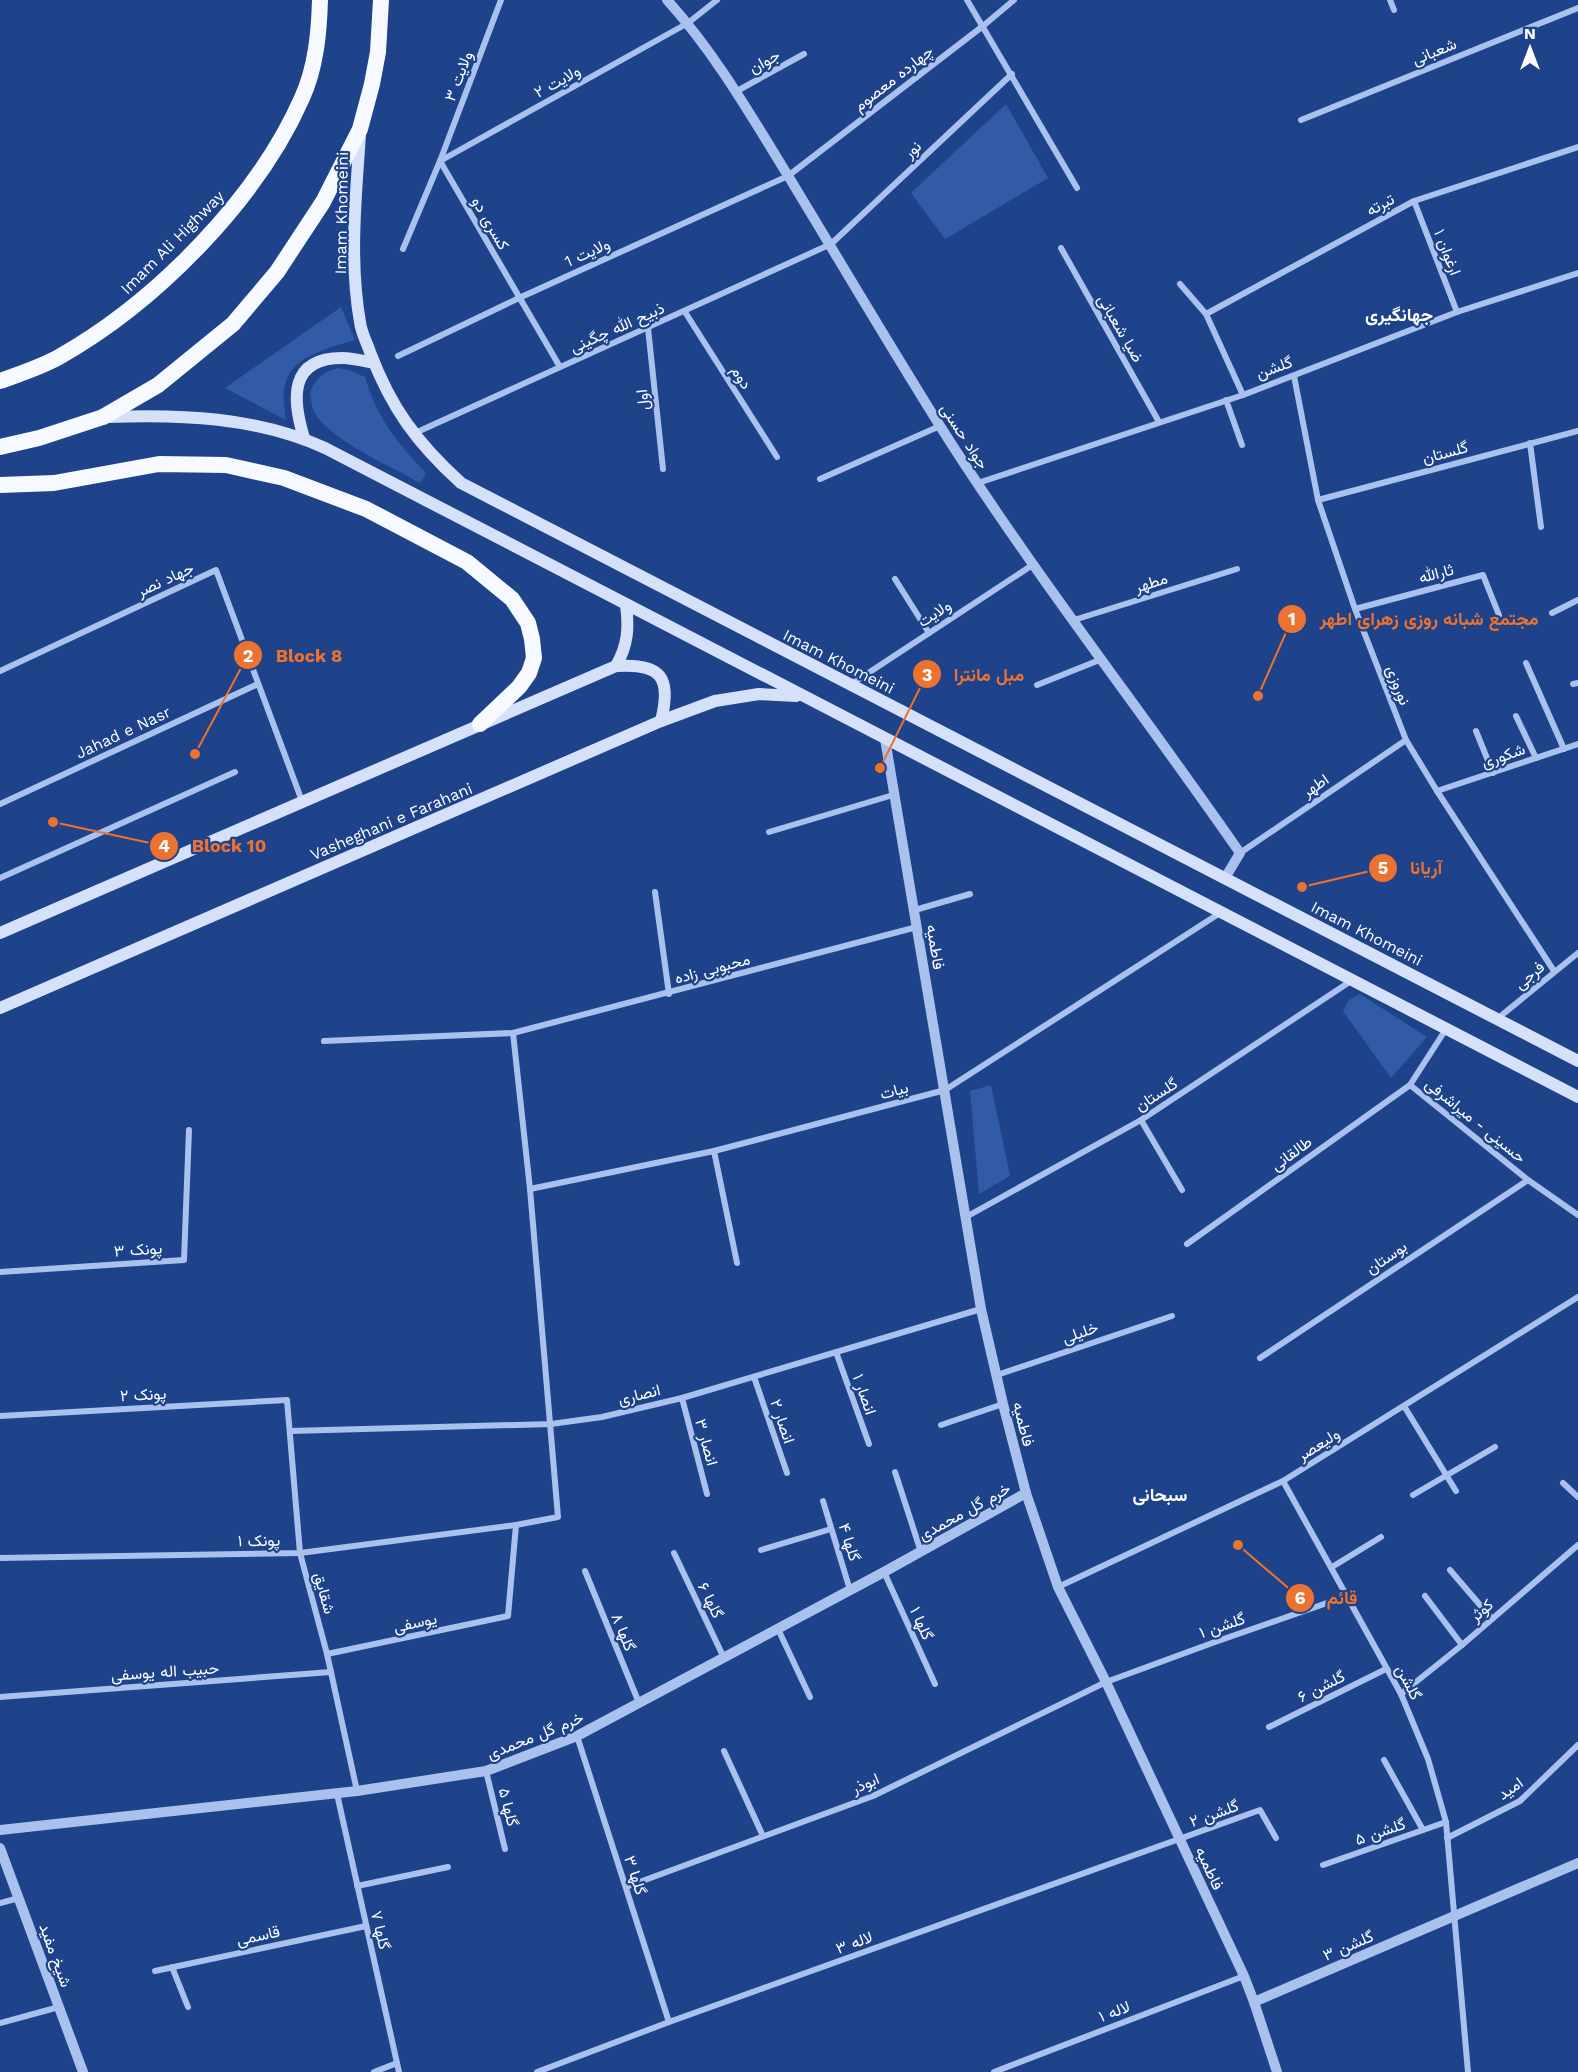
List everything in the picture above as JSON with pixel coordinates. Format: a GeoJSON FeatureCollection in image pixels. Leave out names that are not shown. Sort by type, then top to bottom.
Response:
{"type":"FeatureCollection","features":[{"type":"Feature","properties":{"kind":"highway","name":"Imam Ali Highway"},"geometry":{"type":"LineString","coordinates":[[0,381],[57,358],[95,336],[164,279],[234,208],[269,161],[303,97],[319,35],[320,0]]}},
{"type":"Feature","properties":{"kind":"highway"},"geometry":{"type":"LineString","coordinates":[[0,447],[39,438],[103,417],[158,385],[232,324],[277,272],[323,202],[360,129],[378,52],[381,0]]}},
{"type":"Feature","properties":{"kind":"highway"},"geometry":{"type":"LineString","coordinates":[[0,485],[54,483],[159,464],[226,465],[284,478],[366,509],[467,562],[512,599],[528,623],[534,658],[529,673],[519,687],[480,724]]}},
{"type":"Feature","properties":{"kind":"main road","name":"Imam Khomeini"},"geometry":{"type":"LineString","coordinates":[[360,129],[354,226],[360,324],[381,381],[390,397],[414,434],[432,456],[461,483],[1578,1061]]}},
{"type":"Feature","properties":{"kind":"main road"},"geometry":{"type":"LineString","coordinates":[[304,438],[296,402],[297,383],[306,368],[326,359],[345,358],[374,363]]}},
{"type":"Feature","properties":{"kind":"main road"},"geometry":{"type":"LineString","coordinates":[[103,417],[158,415],[203,417],[259,426],[304,438],[1578,1097]]}},
{"type":"Feature","properties":{"kind":"main road"},"geometry":{"type":"LineString","coordinates":[[615,666],[624,651],[629,627],[626,605]]}},
{"type":"Feature","properties":{"kind":"main road"},"geometry":{"type":"LineString","coordinates":[[0,933],[615,666],[637,664],[656,672],[663,680],[666,696],[661,721]]}},
{"type":"Feature","properties":{"kind":"main road","name":"Vasheghani e Farahani"},"geometry":{"type":"LineString","coordinates":[[0,1008],[661,721],[715,701],[759,694],[802,696]]}},
{"type":"Feature","properties":{"kind":"street","name":"ولایت ۳"},"geometry":{"type":"LineString","coordinates":[[403,249],[440,161],[501,0]]}},
{"type":"Feature","properties":{"kind":"street","name":"جواد حسنی"},"geometry":{"type":"LineString","coordinates":[[667,0],[688,23],[737,91],[940,426],[978,483],[1240,853]]}},
{"type":"Feature","properties":{"kind":"street","name":"ولایت ۲"},"geometry":{"type":"LineString","coordinates":[[440,161],[688,23],[717,0]]}},
{"type":"Feature","properties":{"kind":"street"},"geometry":{"type":"LineString","coordinates":[[967,0],[1077,188]]}},
{"type":"Feature","properties":{"kind":"street","name":"چهارده معصوم"},"geometry":{"type":"LineString","coordinates":[[788,176],[1014,0]]}},
{"type":"Feature","properties":{"kind":"street"},"geometry":{"type":"LineString","coordinates":[[1390,0],[1394,9]]}},
{"type":"Feature","properties":{"kind":"street","name":"شعبانی"},"geometry":{"type":"LineString","coordinates":[[1300,120],[1578,8]]}},
{"type":"Feature","properties":{"kind":"street","name":"جوان"},"geometry":{"type":"LineString","coordinates":[[737,91],[804,54]]}},
{"type":"Feature","properties":{"kind":"street","name":"نور"},"geometry":{"type":"LineString","coordinates":[[831,244],[1012,74]]}},
{"type":"Feature","properties":{"kind":"street","name":"تبرته"},"geometry":{"type":"LineString","coordinates":[[1206,314],[1414,201],[1578,147]]}},
{"type":"Feature","properties":{"kind":"street","name":"کسری دو"},"geometry":{"type":"LineString","coordinates":[[440,161],[560,367]]}},
{"type":"Feature","properties":{"kind":"street","name":"ولایت 1"},"geometry":{"type":"LineString","coordinates":[[399,356],[519,298],[788,176]]}},
{"type":"Feature","properties":{"kind":"street","name":"ارغوان ۱"},"geometry":{"type":"LineString","coordinates":[[1414,201],[1457,312]]}},
{"type":"Feature","properties":{"kind":"street","name":"ذبیح الله چگینی"},"geometry":{"type":"LineString","coordinates":[[414,434],[831,244]]}},
{"type":"Feature","properties":{"kind":"street","name":"ضیا شعبانی"},"geometry":{"type":"LineString","coordinates":[[1060,248],[1158,422]]}},
{"type":"Feature","properties":{"kind":"street","name":"گلشن"},"geometry":{"type":"LineString","coordinates":[[978,483],[1243,395],[1457,312],[1578,273]]}},
{"type":"Feature","properties":{"kind":"street"},"geometry":{"type":"LineString","coordinates":[[1180,284],[1206,314],[1243,395]]}},
{"type":"Feature","properties":{"kind":"street","name":"دوم"},"geometry":{"type":"LineString","coordinates":[[685,312],[777,457]]}},
{"type":"Feature","properties":{"kind":"street","name":"اول"},"geometry":{"type":"LineString","coordinates":[[648,328],[663,469]]}},
{"type":"Feature","properties":{"kind":"street","name":"نوروزی"},"geometry":{"type":"LineString","coordinates":[[1294,376],[1318,500],[1355,609],[1406,740],[1554,971]]}},
{"type":"Feature","properties":{"kind":"street"},"geometry":{"type":"LineString","coordinates":[[1226,400],[1242,445]]}},
{"type":"Feature","properties":{"kind":"street"},"geometry":{"type":"LineString","coordinates":[[820,479],[940,426]]}},
{"type":"Feature","properties":{"kind":"street","name":"گلستان"},"geometry":{"type":"LineString","coordinates":[[1318,500],[1578,430]]}},
{"type":"Feature","properties":{"kind":"street"},"geometry":{"type":"LineString","coordinates":[[1530,444],[1541,526]]}},
{"type":"Feature","properties":{"kind":"street","name":"ولایت"},"geometry":{"type":"LineString","coordinates":[[850,685],[1034,564]]}},
{"type":"Feature","properties":{"kind":"street","name":"مطهر"},"geometry":{"type":"LineString","coordinates":[[1074,620],[1237,569]]}},
{"type":"Feature","properties":{"kind":"street","name":"جهاد نصر"},"geometry":{"type":"LineString","coordinates":[[0,671],[216,570],[302,801]]}},
{"type":"Feature","properties":{"kind":"street","name":"ثارالله"},"geometry":{"type":"LineString","coordinates":[[1355,609],[1483,575],[1499,615]]}},
{"type":"Feature","properties":{"kind":"street"},"geometry":{"type":"LineString","coordinates":[[895,579],[929,633]]}},
{"type":"Feature","properties":{"kind":"street"},"geometry":{"type":"LineString","coordinates":[[1552,613],[1578,600]]}},
{"type":"Feature","properties":{"kind":"street"},"geometry":{"type":"LineString","coordinates":[[1037,686],[1102,660]]}},
{"type":"Feature","properties":{"kind":"street"},"geometry":{"type":"LineString","coordinates":[[1526,663],[1564,748]]}},
{"type":"Feature","properties":{"kind":"street","name":"Jahad e Nasr"},"geometry":{"type":"LineString","coordinates":[[0,804],[258,684]]}},
{"type":"Feature","properties":{"kind":"street"},"geometry":{"type":"LineString","coordinates":[[1516,716],[1536,758]]}},
{"type":"Feature","properties":{"kind":"street"},"geometry":{"type":"LineString","coordinates":[[1476,731],[1493,772]]}},
{"type":"Feature","properties":{"kind":"street","name":"فاطمیه"},"geometry":{"type":"LineString","coordinates":[[885,739],[981,1309],[1026,1493],[1058,1587],[1106,1682],[1244,1976],[1277,2072]]}},
{"type":"Feature","properties":{"kind":"street","name":"اطهر"},"geometry":{"type":"LineString","coordinates":[[1240,853],[1406,740]]}},
{"type":"Feature","properties":{"kind":"street","name":"شکوری"},"geometry":{"type":"LineString","coordinates":[[1437,791],[1578,744]]}},
{"type":"Feature","properties":{"kind":"street"},"geometry":{"type":"LineString","coordinates":[[0,878],[234,772]]}},
{"type":"Feature","properties":{"kind":"street"},"geometry":{"type":"LineString","coordinates":[[769,832],[893,795]]}},
{"type":"Feature","properties":{"kind":"street"},"geometry":{"type":"LineString","coordinates":[[1225,878],[1240,853]]}},
{"type":"Feature","properties":{"kind":"street"},"geometry":{"type":"LineString","coordinates":[[655,892],[669,994]]}},
{"type":"Feature","properties":{"kind":"street"},"geometry":{"type":"LineString","coordinates":[[915,910],[970,894]]}},
{"type":"Feature","properties":{"kind":"street","name":"بیات"},"geometry":{"type":"LineString","coordinates":[[530,1189],[714,1151],[945,1090],[1221,912]]}},
{"type":"Feature","properties":{"kind":"street","name":"محبوبی زاده"},"geometry":{"type":"LineString","coordinates":[[324,1041],[513,1033],[669,994],[917,927]]}},
{"type":"Feature","properties":{"kind":"street","name":"فرجی"},"geometry":{"type":"LineString","coordinates":[[1497,1019],[1578,952]]}},
{"type":"Feature","properties":{"kind":"street","name":"گلستان"},"geometry":{"type":"LineString","coordinates":[[966,1217],[1141,1120],[1352,980]]}},
{"type":"Feature","properties":{"kind":"street","name":"حسینی - میراشرفی"},"geometry":{"type":"LineString","coordinates":[[1446,1029],[1410,1085],[1528,1179],[1578,1215]]}},
{"type":"Feature","properties":{"kind":"street"},"geometry":{"type":"LineString","coordinates":[[513,1033],[530,1189],[551,1424]]}},
{"type":"Feature","properties":{"kind":"street","name":"طالقانی"},"geometry":{"type":"LineString","coordinates":[[1187,1244],[1410,1085]]}},
{"type":"Feature","properties":{"kind":"street"},"geometry":{"type":"LineString","coordinates":[[1141,1120],[1182,1190]]}},
{"type":"Feature","properties":{"kind":"street","name":"پونک ۳"},"geometry":{"type":"LineString","coordinates":[[0,1272],[184,1260],[189,1130]]}},
{"type":"Feature","properties":{"kind":"street"},"geometry":{"type":"LineString","coordinates":[[714,1151],[737,1263]]}},
{"type":"Feature","properties":{"kind":"street","name":"بوستان"},"geometry":{"type":"LineString","coordinates":[[1260,1358],[1528,1179]]}},
{"type":"Feature","properties":{"kind":"street","name":"ولیعصر"},"geometry":{"type":"LineString","coordinates":[[1058,1587],[1283,1481],[1578,1297]]}},
{"type":"Feature","properties":{"kind":"street","name":"انصاری"},"geometry":{"type":"LineString","coordinates":[[290,1431],[551,1424],[602,1418],[682,1398],[981,1309]]}},
{"type":"Feature","properties":{"kind":"street","name":"خلیلی"},"geometry":{"type":"LineString","coordinates":[[997,1375],[1172,1316]]}},
{"type":"Feature","properties":{"kind":"street","name":"انصار ۱"},"geometry":{"type":"LineString","coordinates":[[836,1352],[869,1444]]}},
{"type":"Feature","properties":{"kind":"street","name":"انصار ۲"},"geometry":{"type":"LineString","coordinates":[[754,1377],[787,1473]]}},
{"type":"Feature","properties":{"kind":"street","name":"انصار ۳"},"geometry":{"type":"LineString","coordinates":[[682,1398],[707,1494]]}},
{"type":"Feature","properties":{"kind":"street","name":"پونک ۲"},"geometry":{"type":"LineString","coordinates":[[0,1416],[287,1400]]}},
{"type":"Feature","properties":{"kind":"street","name":"شقایق"},"geometry":{"type":"LineString","coordinates":[[287,1400],[300,1553],[327,1654],[357,1791]]}},
{"type":"Feature","properties":{"kind":"street"},"geometry":{"type":"LineString","coordinates":[[941,1425],[1003,1404]]}},
{"type":"Feature","properties":{"kind":"street"},"geometry":{"type":"LineString","coordinates":[[1404,1406],[1456,1491]]}},
{"type":"Feature","properties":{"kind":"street","name":"پونک ۱"},"geometry":{"type":"LineString","coordinates":[[0,1558],[300,1553],[516,1525],[558,1517],[551,1424]]}},
{"type":"Feature","properties":{"kind":"street"},"geometry":{"type":"LineString","coordinates":[[1413,1495],[1495,1447]]}},
{"type":"Feature","properties":{"kind":"street"},"geometry":{"type":"LineString","coordinates":[[895,1472],[921,1552]]}},
{"type":"Feature","properties":{"kind":"street","name":"گلشن"},"geometry":{"type":"LineString","coordinates":[[1283,1481],[1401,1694],[1428,1759],[1446,1822],[1468,2072]]}},
{"type":"Feature","properties":{"kind":"street"},"geometry":{"type":"LineString","coordinates":[[1563,1483],[1578,1497]]}},
{"type":"Feature","properties":{"kind":"street","name":"خرم گل محمدی"},"geometry":{"type":"LineString","coordinates":[[0,1830],[337,1794],[486,1771],[577,1736],[921,1552],[1026,1493]]}},
{"type":"Feature","properties":{"kind":"street","name":"گلها ۴"},"geometry":{"type":"LineString","coordinates":[[823,1502],[850,1590]]}},
{"type":"Feature","properties":{"kind":"street","name":"یوسفی"},"geometry":{"type":"LineString","coordinates":[[327,1654],[508,1616],[516,1525]]}},
{"type":"Feature","properties":{"kind":"street"},"geometry":{"type":"LineString","coordinates":[[761,1550],[831,1529]]}},
{"type":"Feature","properties":{"kind":"street"},"geometry":{"type":"LineString","coordinates":[[1332,1567],[1381,1537]]}},
{"type":"Feature","properties":{"kind":"street","name":"کوثر"},"geometry":{"type":"LineString","coordinates":[[1401,1694],[1578,1545]]}},
{"type":"Feature","properties":{"kind":"street","name":"گلها ۶"},"geometry":{"type":"LineString","coordinates":[[674,1553],[724,1658]]}},
{"type":"Feature","properties":{"kind":"street"},"geometry":{"type":"LineString","coordinates":[[1450,1570],[1492,1619]]}},
{"type":"Feature","properties":{"kind":"street","name":"گلها ۸"},"geometry":{"type":"LineString","coordinates":[[585,1571],[639,1703]]}},
{"type":"Feature","properties":{"kind":"street","name":"گلها ۱"},"geometry":{"type":"LineString","coordinates":[[884,1572],[935,1684]]}},
{"type":"Feature","properties":{"kind":"street","name":"گلشن ۱"},"geometry":{"type":"LineString","coordinates":[[1106,1682],[1347,1596]]}},
{"type":"Feature","properties":{"kind":"street"},"geometry":{"type":"LineString","coordinates":[[1425,1596],[1462,1645]]}},
{"type":"Feature","properties":{"kind":"street"},"geometry":{"type":"LineString","coordinates":[[778,1629],[810,1696]]}},
{"type":"Feature","properties":{"kind":"street","name":"گلشن ۶"},"geometry":{"type":"LineString","coordinates":[[1269,1727],[1386,1668]]}},
{"type":"Feature","properties":{"kind":"street","name":"حبیب اله یوسفی"},"geometry":{"type":"LineString","coordinates":[[0,1697],[331,1672]]}},
{"type":"Feature","properties":{"kind":"street","name":"ابوذر"},"geometry":{"type":"LineString","coordinates":[[626,1887],[873,1796],[1106,1682]]}},
{"type":"Feature","properties":{"kind":"street","name":"گلها ۳"},"geometry":{"type":"LineString","coordinates":[[577,1736],[669,2022]]}},
{"type":"Feature","properties":{"kind":"street","name":"امید"},"geometry":{"type":"LineString","coordinates":[[1447,1838],[1520,1802],[1578,1745]]}},
{"type":"Feature","properties":{"kind":"street"},"geometry":{"type":"LineString","coordinates":[[724,1750],[764,1836]]}},
{"type":"Feature","properties":{"kind":"street"},"geometry":{"type":"LineString","coordinates":[[1384,1760],[1423,1830]]}},
{"type":"Feature","properties":{"kind":"street","name":"گلها ۵"},"geometry":{"type":"LineString","coordinates":[[486,1771],[506,1849]]}},
{"type":"Feature","properties":{"kind":"street","name":"گلها ۷"},"geometry":{"type":"LineString","coordinates":[[337,1794],[399,2072]]}},
{"type":"Feature","properties":{"kind":"street","name":"گلشن ۲"},"geometry":{"type":"LineString","coordinates":[[1181,1839],[1260,1810],[1276,1838]]}},
{"type":"Feature","properties":{"kind":"street","name":"گلشن ۵"},"geometry":{"type":"LineString","coordinates":[[1323,1865],[1446,1822]]}},
{"type":"Feature","properties":{"kind":"street","name":"لاله ۳"},"geometry":{"type":"LineString","coordinates":[[537,2072],[669,2022],[1181,1839]]}},
{"type":"Feature","properties":{"kind":"street","name":"شیخ مفید"},"geometry":{"type":"LineString","coordinates":[[0,1848],[83,2072]]}},
{"type":"Feature","properties":{"kind":"street"},"geometry":{"type":"LineString","coordinates":[[1454,1916],[1578,1863]]}},
{"type":"Feature","properties":{"kind":"street"},"geometry":{"type":"LineString","coordinates":[[357,1886],[448,1867]]}},
{"type":"Feature","properties":{"kind":"street"},"geometry":{"type":"LineString","coordinates":[[0,1904],[19,1898]]}},
{"type":"Feature","properties":{"kind":"street","name":"گلشن ۳"},"geometry":{"type":"LineString","coordinates":[[1254,2002],[1454,1916]]}},
{"type":"Feature","properties":{"kind":"street","name":"قاسمی"},"geometry":{"type":"LineString","coordinates":[[155,1971],[366,1926]]}},
{"type":"Feature","properties":{"kind":"street"},"geometry":{"type":"LineString","coordinates":[[172,1967],[188,2007]]}},
{"type":"Feature","properties":{"kind":"street","name":"لاله ۱"},"geometry":{"type":"LineString","coordinates":[[994,2072],[1244,1976]]}},
{"type":"Feature","properties":{"kind":"street"},"geometry":{"type":"LineString","coordinates":[[0,2023],[59,2007]]}},
{"type":"Feature","properties":{"kind":"street"},"geometry":{"type":"LineString","coordinates":[[374,2072],[397,2063]]}},
{"type":"Feature","properties":{"kind":"shaded area"},"geometry":{"type":"Polygon","coordinates":[[[1006,104],[1048,178],[945,239],[911,193],[1006,104]]]}},
{"type":"Feature","properties":{"kind":"shaded area"},"geometry":{"type":"Polygon","coordinates":[[[341,307],[355,340],[310,356],[292,370],[284,391],[286,420],[225,388],[341,307]]]}},
{"type":"Feature","properties":{"kind":"shaded area"},"geometry":{"type":"Polygon","coordinates":[[[337,368],[365,377],[375,404],[389,429],[426,473],[420,483],[349,444],[316,415],[310,393],[312,388],[320,377],[337,368]]]}},
{"type":"Feature","properties":{"kind":"shaded area"},"geometry":{"type":"Polygon","coordinates":[[[1360,994],[1427,1037],[1391,1078],[1343,1011],[1349,1000],[1360,994]]]}},
{"type":"Feature","properties":{"kind":"shaded area"},"geometry":{"type":"Polygon","coordinates":[[[991,1085],[1010,1176],[979,1194],[970,1091],[991,1085]]]}},
{"type":"Feature","properties":{"kind":"place","name":"مجتمع شبانه روزی زهرای اطهر"},"geometry":{"type":"Point","coordinates":[1258,696]}},
{"type":"Feature","properties":{"kind":"place","name":"Block 8"},"geometry":{"type":"Point","coordinates":[195,754]}},
{"type":"Feature","properties":{"kind":"place","name":"مبل مانترا"},"geometry":{"type":"Point","coordinates":[880,768]}},
{"type":"Feature","properties":{"kind":"place","name":"Block 10"},"geometry":{"type":"Point","coordinates":[53,822]}},
{"type":"Feature","properties":{"kind":"place","name":"آريانا"},"geometry":{"type":"Point","coordinates":[1302,887]}},
{"type":"Feature","properties":{"kind":"place","name":"قائم"},"geometry":{"type":"Point","coordinates":[1238,1545]}},
{"type":"Feature","properties":{"kind":"district","name":"جهانگیری"},"geometry":{"type":"Point","coordinates":[1399,315]}},
{"type":"Feature","properties":{"kind":"district","name":"سبحانی"},"geometry":{"type":"Point","coordinates":[1160,1495]}}]}
